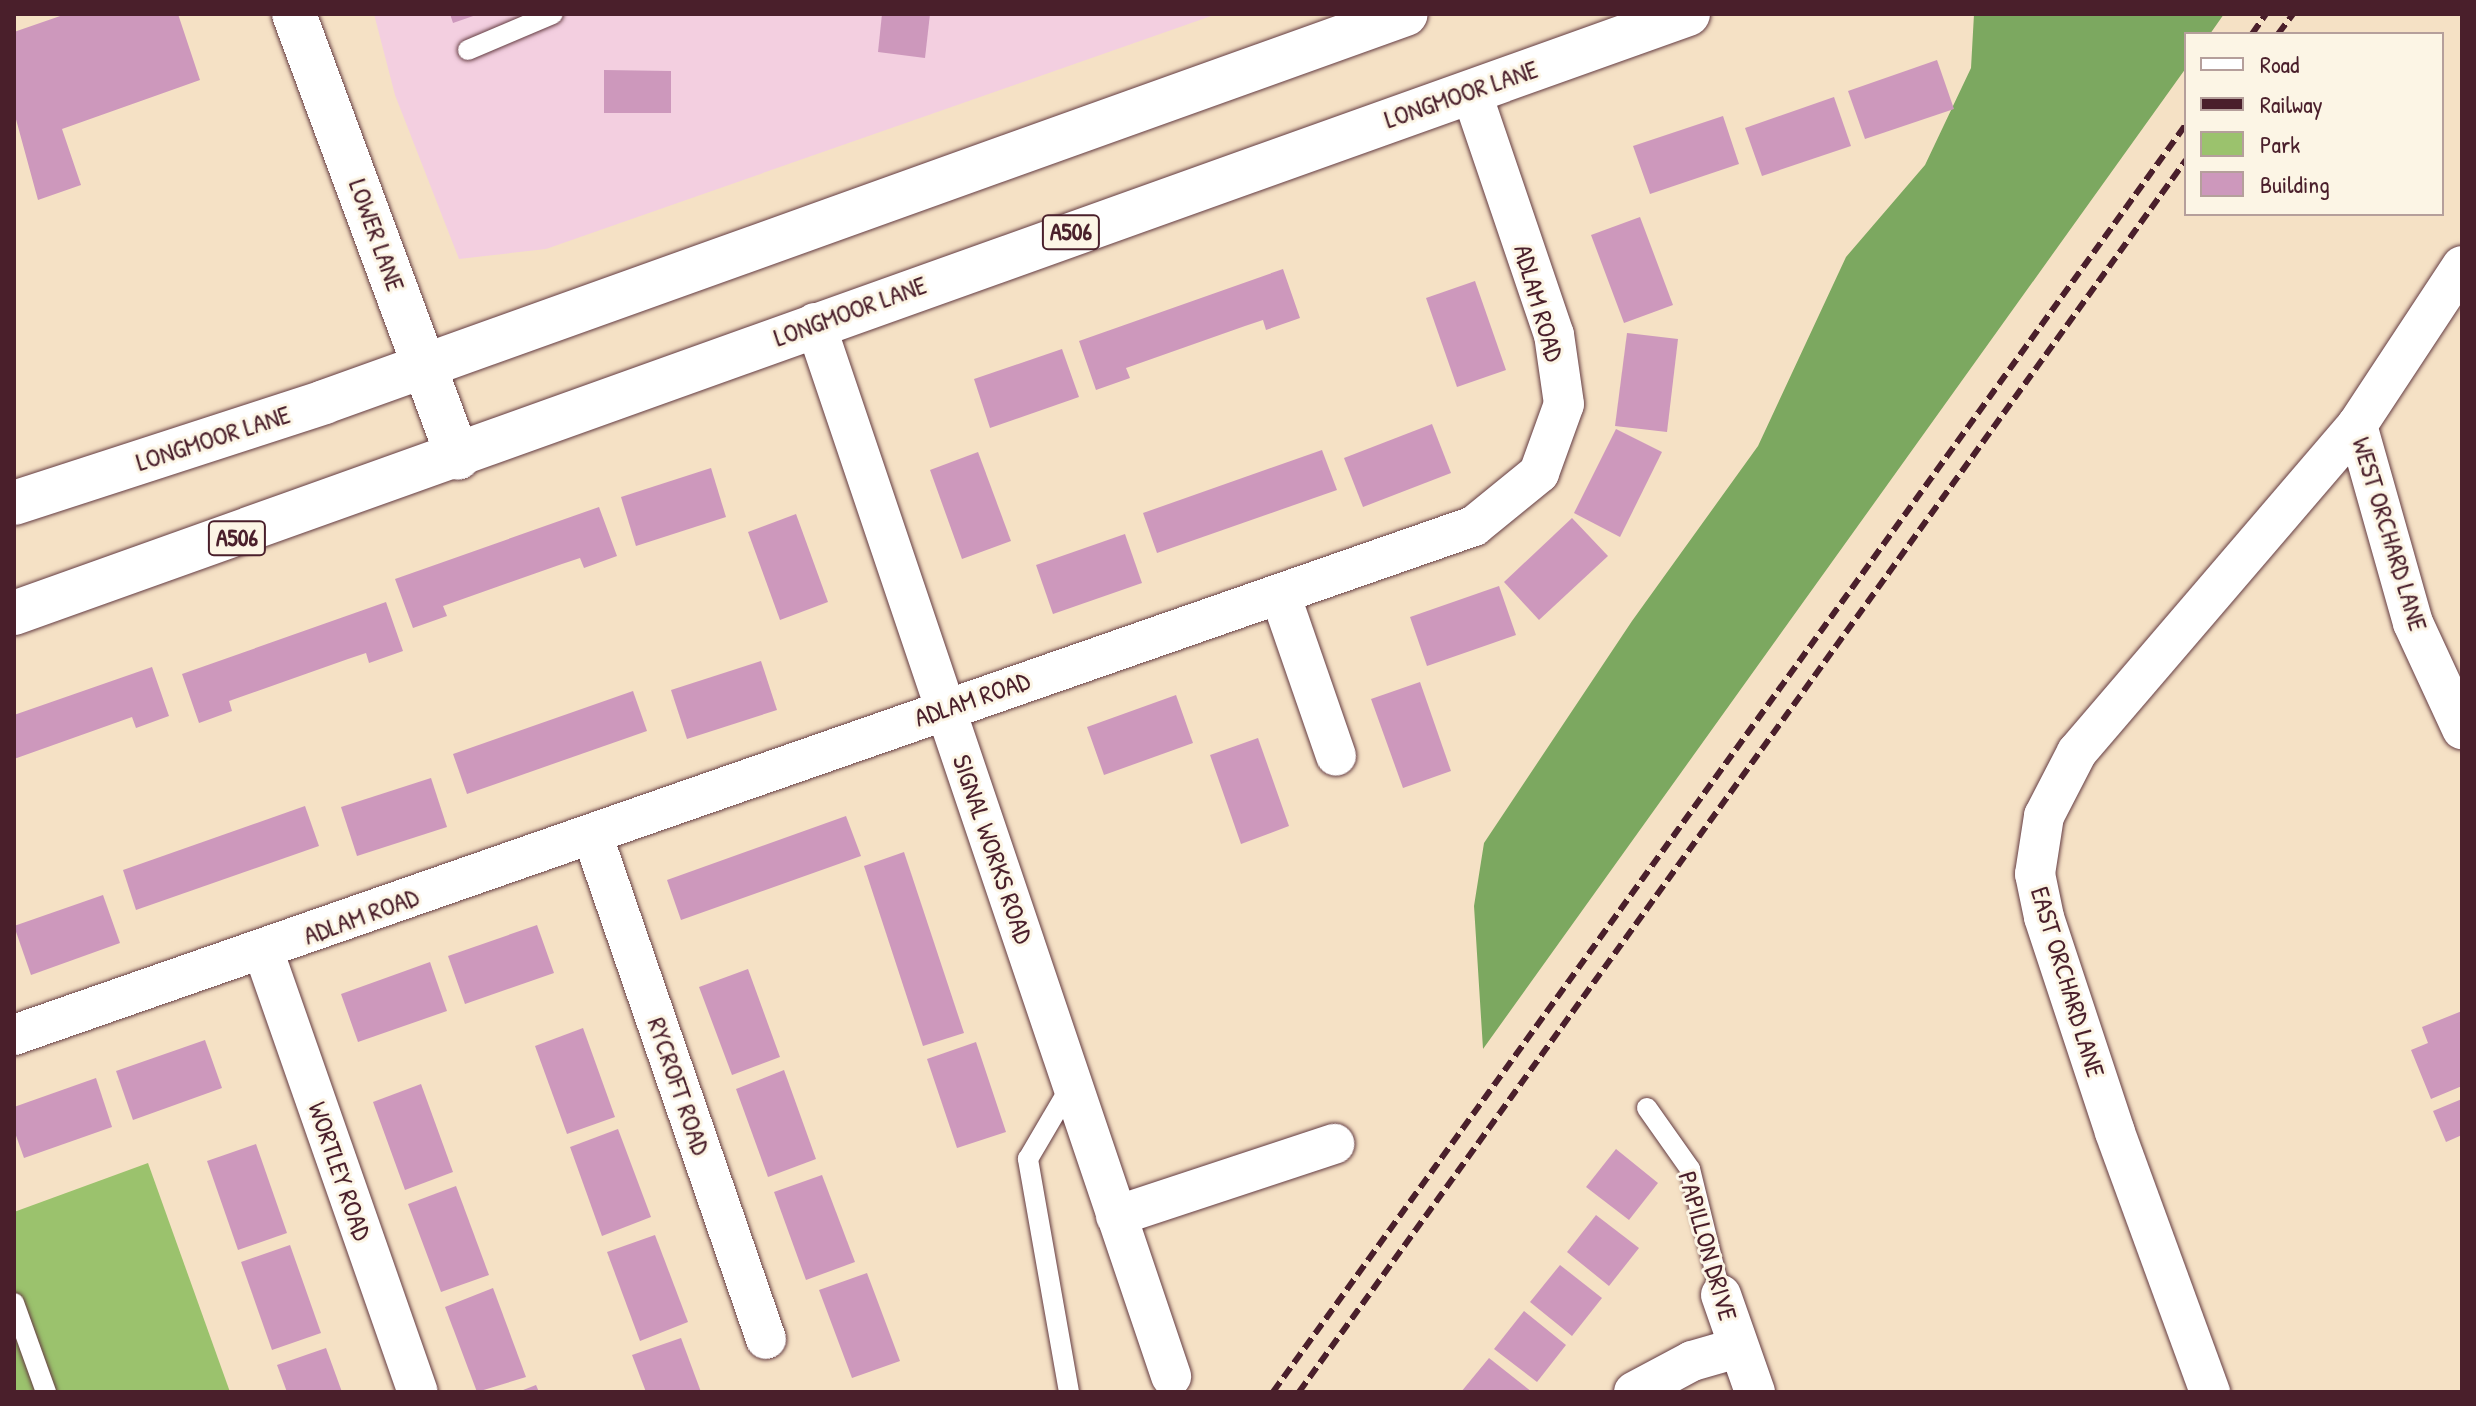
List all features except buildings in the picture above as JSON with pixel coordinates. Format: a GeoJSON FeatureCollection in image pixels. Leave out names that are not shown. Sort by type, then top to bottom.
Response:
{"type":"FeatureCollection","features":[{"type":"Feature","properties":{"kind":"main road","name":"LOWER LANE"},"geometry":{"type":"LineString","coordinates":[[294,14],[458,458]]}},
{"type":"Feature","properties":{"kind":"main road","name":"LONGMOOR LANE"},"geometry":{"type":"LineString","coordinates":[[14,503],[424,367],[1406,14]]}},
{"type":"Feature","properties":{"kind":"main road","name":"LONGMOOR LANE"},"geometry":{"type":"LineString","coordinates":[[14,613],[458,458],[815,323],[1688,14]]}},
{"type":"Feature","properties":{"kind":"street","name":"ADLAM ROAD"},"geometry":{"type":"LineString","coordinates":[[14,1035],[1474,526],[1539,473],[1564,404],[1554,335],[1471,91]]}},
{"type":"Feature","properties":{"kind":"street","name":"WEST ORCHARD LANE"},"geometry":{"type":"LineString","coordinates":[[2462,266],[2357,425],[2413,623],[2462,729]]}},
{"type":"Feature","properties":{"kind":"street","name":"SIGNAL WORKS ROAD"},"geometry":{"type":"LineString","coordinates":[[815,323],[1171,1376]]}},
{"type":"Feature","properties":{"kind":"street","name":"EAST ORCHARD LANE"},"geometry":{"type":"LineString","coordinates":[[2210,1392],[2049,932],[2035,874],[2037,859],[2044,816],[2077,752],[2357,425]]}},
{"type":"Feature","properties":{"kind":"street"},"geometry":{"type":"LineString","coordinates":[[1280,594],[1336,756]]}},
{"type":"Feature","properties":{"kind":"street","name":"RYCROFT ROAD"},"geometry":{"type":"LineString","coordinates":[[592,834],[766,1339]]}},
{"type":"Feature","properties":{"kind":"street","name":"WORTLEY ROAD"},"geometry":{"type":"LineString","coordinates":[[263,950],[418,1392]]}},
{"type":"Feature","properties":{"kind":"street"},"geometry":{"type":"LineString","coordinates":[[1116,1216],[1334,1144]]}},
{"type":"Feature","properties":{"kind":"street","name":"PAPILLON DRIVE"},"geometry":{"type":"LineString","coordinates":[[1721,1295],[1737,1348],[1755,1392]]}},
{"type":"Feature","properties":{"kind":"street","name":"PAPILLON DRIVE"},"geometry":{"type":"LineString","coordinates":[[1634,1392],[1692,1361],[1737,1348]]}},
{"type":"Feature","properties":{"kind":"lane"},"geometry":{"type":"LineString","coordinates":[[468,50],[553,14]]}},
{"type":"Feature","properties":{"kind":"lane"},"geometry":{"type":"LineString","coordinates":[[1069,1392],[1028,1159],[1072,1084]]}},
{"type":"Feature","properties":{"kind":"lane","name":"PAPILLON DRIVE"},"geometry":{"type":"LineString","coordinates":[[1647,1108],[1690,1169],[1721,1295]]}},
{"type":"Feature","properties":{"kind":"lane"},"geometry":{"type":"LineString","coordinates":[[14,1303],[46,1392]]}},
{"type":"Feature","properties":{"kind":"shaded area"},"geometry":{"type":"Polygon","coordinates":[[[374,14],[1217,14],[546,249],[459,259],[395,95],[374,14]]]}},
{"type":"Feature","properties":{"kind":"green space"},"geometry":{"type":"Polygon","coordinates":[[[1974,14],[2224,14],[2211,32],[2184,32],[2184,71],[1483,1049],[1474,906],[1484,843],[1632,621],[1758,446],[1846,257],[1925,165],[1971,68],[1974,14]]]}},
{"type":"Feature","properties":{"kind":"green space"},"geometry":{"type":"Polygon","coordinates":[[[148,1163],[230,1392],[14,1392],[14,1212],[148,1163]]]}},
{"type":"Feature","properties":{"kind":"railway"},"geometry":{"type":"LineString","coordinates":[[2253,32],[2266,14]]}},
{"type":"Feature","properties":{"kind":"railway"},"geometry":{"type":"LineString","coordinates":[[2280,32],[2293,14]]}},
{"type":"Feature","properties":{"kind":"railway"},"geometry":{"type":"LineString","coordinates":[[1273,1392],[2184,127]]}},
{"type":"Feature","properties":{"kind":"railway"},"geometry":{"type":"LineString","coordinates":[[1299,1392],[2184,163]]}}]}
